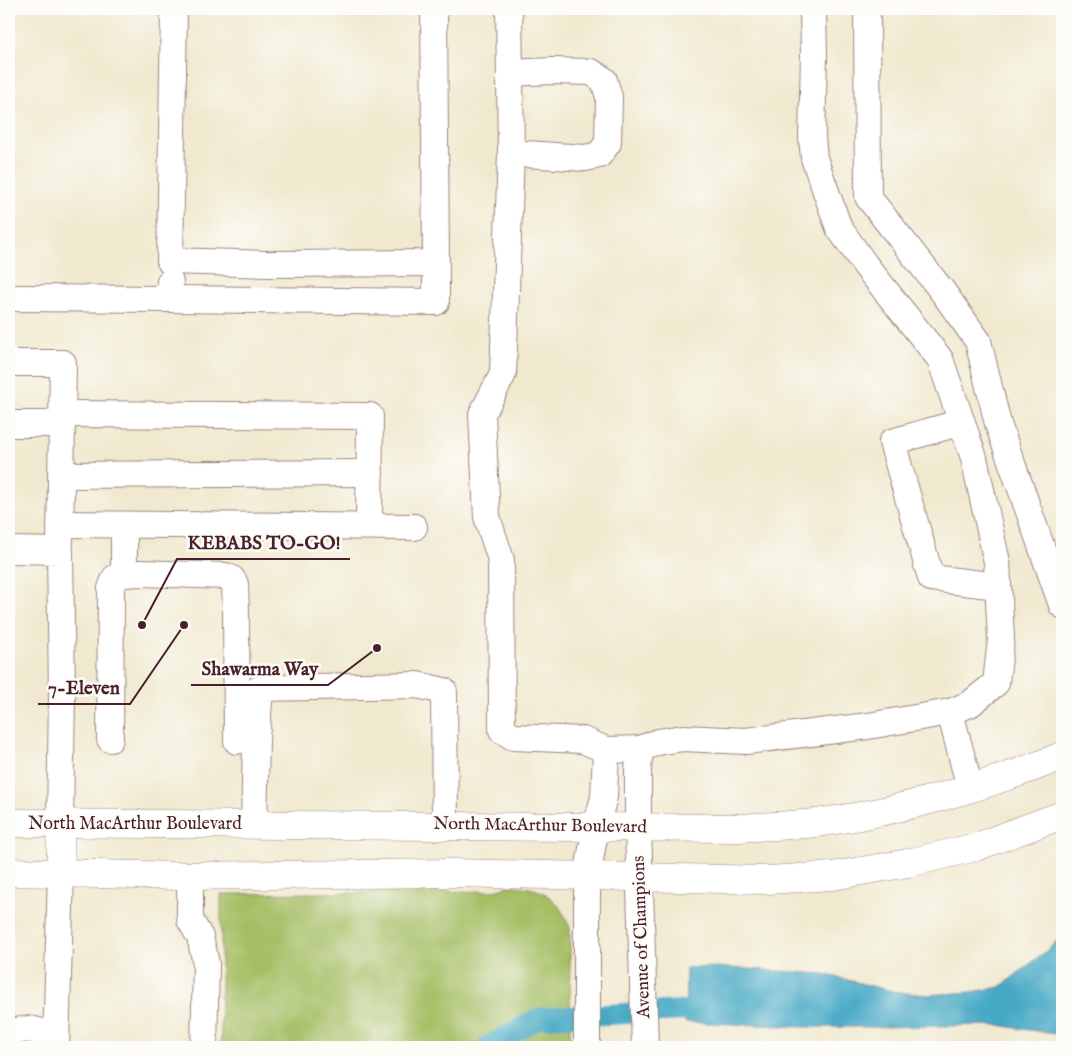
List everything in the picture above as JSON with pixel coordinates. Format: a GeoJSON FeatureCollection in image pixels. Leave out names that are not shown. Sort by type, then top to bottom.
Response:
{"type":"FeatureCollection","features":[{"type":"Feature","properties":{"kind":"main road","name":"North MacArthur Boulevard"},"geometry":{"type":"LineString","coordinates":[[9,823],[739,828],[815,823],[893,809],[970,788],[1062,756]]}},
{"type":"Feature","properties":{"kind":"main road"},"geometry":{"type":"LineString","coordinates":[[9,872],[190,876],[454,873],[768,880],[832,876],[908,863],[976,848],[1062,815]]}},
{"type":"Feature","properties":{"kind":"main road"},"geometry":{"type":"LineString","coordinates":[[60,823],[61,873]]}},
{"type":"Feature","properties":{"kind":"street"},"geometry":{"type":"LineString","coordinates":[[170,299],[174,9]]}},
{"type":"Feature","properties":{"kind":"street"},"geometry":{"type":"LineString","coordinates":[[9,298],[436,302],[434,9]]}},
{"type":"Feature","properties":{"kind":"street"},"geometry":{"type":"LineString","coordinates":[[509,9],[511,152],[503,374],[482,414],[486,517],[501,560],[502,730],[513,737],[583,740],[606,750],[640,749],[658,742],[683,738],[746,741],[868,726],[950,712],[970,704],[996,683],[1001,640],[997,562],[974,458],[962,422],[940,359],[866,266],[839,228],[814,158],[812,138],[813,9]]}},
{"type":"Feature","properties":{"kind":"street"},"geometry":{"type":"LineString","coordinates":[[867,9],[868,197],[943,292],[978,340],[998,424],[1062,605]]}},
{"type":"Feature","properties":{"kind":"street"},"geometry":{"type":"LineString","coordinates":[[510,72],[591,72],[604,80],[609,97],[608,143],[599,155],[585,158],[511,152]]}},
{"type":"Feature","properties":{"kind":"street"},"geometry":{"type":"LineString","coordinates":[[170,261],[267,264],[436,264]]}},
{"type":"Feature","properties":{"kind":"street"},"geometry":{"type":"LineString","coordinates":[[909,318],[943,292]]}},
{"type":"Feature","properties":{"kind":"street"},"geometry":{"type":"LineString","coordinates":[[9,363],[62,363],[60,823]]}},
{"type":"Feature","properties":{"kind":"street"},"geometry":{"type":"LineString","coordinates":[[9,424],[62,419],[370,416],[369,526]]}},
{"type":"Feature","properties":{"kind":"street"},"geometry":{"type":"LineString","coordinates":[[962,422],[892,442],[932,578],[998,586]]}},
{"type":"Feature","properties":{"kind":"street"},"geometry":{"type":"LineString","coordinates":[[61,475],[370,473]]}},
{"type":"Feature","properties":{"kind":"street"},"geometry":{"type":"LineString","coordinates":[[60,524],[414,527]]}},
{"type":"Feature","properties":{"kind":"street"},"geometry":{"type":"LineString","coordinates":[[124,525],[124,574]]}},
{"type":"Feature","properties":{"kind":"street"},"geometry":{"type":"LineString","coordinates":[[9,550],[60,550]]}},
{"type":"Feature","properties":{"kind":"street"},"geometry":{"type":"LineString","coordinates":[[110,740],[111,588],[116,578],[124,574],[160,573],[226,576],[232,579],[235,584],[237,741]]}},
{"type":"Feature","properties":{"kind":"street"},"geometry":{"type":"LineString","coordinates":[[254,825],[256,741],[260,688],[417,685],[444,691],[445,825]]}},
{"type":"Feature","properties":{"kind":"street"},"geometry":{"type":"LineString","coordinates":[[950,712],[970,788]]}},
{"type":"Feature","properties":{"kind":"street","name":"Avenue of Champions"},"geometry":{"type":"LineString","coordinates":[[640,749],[638,827],[645,1043]]}},
{"type":"Feature","properties":{"kind":"street"},"geometry":{"type":"LineString","coordinates":[[587,1041],[587,876],[596,827],[604,797],[606,750]]}},
{"type":"Feature","properties":{"kind":"street"},"geometry":{"type":"LineString","coordinates":[[56,1047],[61,873]]}},
{"type":"Feature","properties":{"kind":"street"},"geometry":{"type":"LineString","coordinates":[[190,876],[190,920],[200,937],[206,963],[204,1047]]}},
{"type":"Feature","properties":{"kind":"street"},"geometry":{"type":"LineString","coordinates":[[9,1034],[18,1029],[29,1028],[40,1031],[50,1038],[56,1047]]}},
{"type":"Feature","properties":{"kind":"green space"},"geometry":{"type":"Polygon","coordinates":[[[508,886],[530,888],[547,895],[560,908],[570,928],[570,1047],[221,1047],[221,894],[492,891],[508,886]]]}},
{"type":"Feature","properties":{"kind":"water"},"geometry":{"type":"Polygon","coordinates":[[[1062,936],[1062,1035],[997,1025],[804,1027],[685,1022],[686,968],[716,967],[824,974],[892,991],[927,995],[971,992],[1000,987],[1045,952],[1062,936]]]}},
{"type":"Feature","properties":{"kind":"waterway"},"geometry":{"type":"LineString","coordinates":[[487,1047],[539,1018],[713,1009]]}},
{"type":"Feature","properties":{"kind":"place","name":"KEBABS TO-GO!"},"geometry":{"type":"Point","coordinates":[142,625]}},
{"type":"Feature","properties":{"kind":"place","name":"7-Eleven"},"geometry":{"type":"Point","coordinates":[184,625]}},
{"type":"Feature","properties":{"kind":"place","name":"Shawarma Way"},"geometry":{"type":"Point","coordinates":[377,648]}}]}
